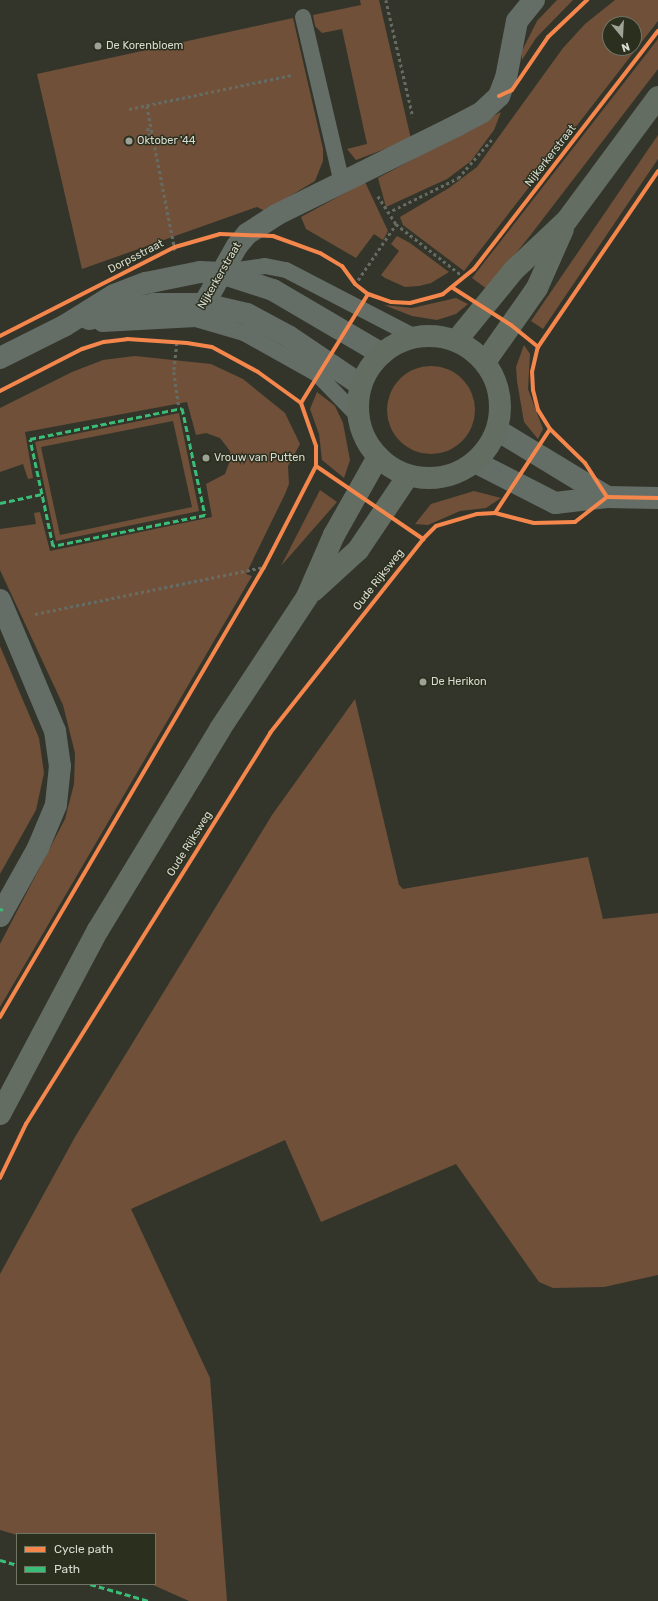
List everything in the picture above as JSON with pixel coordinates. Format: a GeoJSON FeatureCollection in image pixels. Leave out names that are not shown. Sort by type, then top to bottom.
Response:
{"type":"FeatureCollection","features":[{"type":"Feature","properties":{"kind":"main road"},"geometry":{"type":"LineString","coordinates":[[456,341],[513,271],[567,220],[658,97]]}},
{"type":"Feature","properties":{"kind":"main road"},"geometry":{"type":"LineString","coordinates":[[485,362],[537,288],[567,220]]}},
{"type":"Feature","properties":{"kind":"main road"},"geometry":{"type":"LineString","coordinates":[[415,337],[443,337],[456,341],[485,362],[494,377],[500,395],[497,430],[488,448],[475,462],[443,478],[425,479],[408,476],[378,457],[364,438],[358,416],[362,385],[370,368],[382,354],[398,343],[415,337]]}},
{"type":"Feature","properties":{"kind":"main road"},"geometry":{"type":"LineString","coordinates":[[0,1114],[98,930],[220,730],[307,597],[334,535],[378,457]]}},
{"type":"Feature","properties":{"kind":"main road"},"geometry":{"type":"LineString","coordinates":[[307,597],[358,550],[408,476]]}},
{"type":"Feature","properties":{"kind":"street","name":"Nijkerkerstraat"},"geometry":{"type":"LineString","coordinates":[[200,311],[221,273],[247,234],[276,215],[369,170],[482,112],[499,96],[506,78],[517,21],[534,0]]}},
{"type":"Feature","properties":{"kind":"street"},"geometry":{"type":"LineString","coordinates":[[0,358],[64,326],[114,295],[146,283],[178,274],[221,273],[273,290],[382,354]]}},
{"type":"Feature","properties":{"kind":"street"},"geometry":{"type":"LineString","coordinates":[[64,326],[154,304],[200,311],[247,314],[288,336],[362,385]]}},
{"type":"Feature","properties":{"kind":"street"},"geometry":{"type":"LineString","coordinates":[[497,430],[607,497]]}},
{"type":"Feature","properties":{"kind":"street"},"geometry":{"type":"LineString","coordinates":[[475,462],[556,503],[607,497],[658,498]]}},
{"type":"Feature","properties":{"kind":"street"},"geometry":{"type":"LineString","coordinates":[[0,916],[38,848],[56,805],[60,766],[55,731],[4,609]]}},
{"type":"Feature","properties":{"kind":"lane"},"geometry":{"type":"LineString","coordinates":[[303,17],[342,183]]}},
{"type":"Feature","properties":{"kind":"lane"},"geometry":{"type":"LineString","coordinates":[[221,273],[265,266],[286,270],[364,300],[415,337]]}},
{"type":"Feature","properties":{"kind":"lane"},"geometry":{"type":"LineString","coordinates":[[200,311],[294,359],[317,374],[358,416]]}},
{"type":"Feature","properties":{"kind":"path"},"geometry":{"type":"LineString","coordinates":[[386,0],[419,144]]}},
{"type":"Feature","properties":{"kind":"path"},"geometry":{"type":"LineString","coordinates":[[129,109],[316,70]]}},
{"type":"Feature","properties":{"kind":"path"},"geometry":{"type":"LineString","coordinates":[[387,214],[458,178],[475,162],[504,120],[504,107],[499,96]]}},
{"type":"Feature","properties":{"kind":"path"},"geometry":{"type":"LineString","coordinates":[[148,128],[150,134],[153,134]]}},
{"type":"Feature","properties":{"kind":"path"},"geometry":{"type":"LineString","coordinates":[[369,170],[374,188],[387,214],[396,224],[465,278]]}},
{"type":"Feature","properties":{"kind":"path"},"geometry":{"type":"LineString","coordinates":[[355,284],[396,224]]}},
{"type":"Feature","properties":{"kind":"path"},"geometry":{"type":"LineString","coordinates":[[461,281],[470,274]]}},
{"type":"Feature","properties":{"kind":"path"},"geometry":{"type":"LineString","coordinates":[[351,278],[364,300]]}},
{"type":"Feature","properties":{"kind":"path"},"geometry":{"type":"LineString","coordinates":[[260,574],[267,560]]}},
{"type":"Feature","properties":{"kind":"path"},"geometry":{"type":"LineString","coordinates":[[4,609],[102,602],[264,567]]}},
{"type":"Feature","properties":{"kind":"shaded area"},"geometry":{"type":"Polygon","coordinates":[[[360,0],[379,0],[411,139],[356,160],[347,149],[367,144],[342,29],[322,33],[315,26],[313,15],[361,5],[360,0]]]}},
{"type":"Feature","properties":{"kind":"shaded area"},"geometry":{"type":"Polygon","coordinates":[[[557,0],[573,0],[536,38],[522,60],[522,51],[537,21],[557,0]]]}},
{"type":"Feature","properties":{"kind":"shaded area"},"geometry":{"type":"Polygon","coordinates":[[[615,0],[658,0],[658,21],[642,42],[642,16],[602,16],[602,56],[631,56],[464,271],[403,225],[400,217],[449,188],[477,167],[563,48],[585,24],[615,0]]]}},
{"type":"Feature","properties":{"kind":"shaded area"},"geometry":{"type":"Polygon","coordinates":[[[293,18],[323,149],[323,161],[315,181],[265,211],[257,207],[82,269],[37,74],[293,18]]]}},
{"type":"Feature","properties":{"kind":"shaded area"},"geometry":{"type":"Polygon","coordinates":[[[658,39],[658,69],[529,237],[487,289],[472,278],[658,39]]]}},
{"type":"Feature","properties":{"kind":"shaded area"},"geometry":{"type":"Polygon","coordinates":[[[501,112],[494,130],[471,161],[447,179],[386,207],[378,178],[501,112]]]}},
{"type":"Feature","properties":{"kind":"shaded area"},"geometry":{"type":"Polygon","coordinates":[[[658,135],[658,159],[543,329],[531,321],[658,135]]]}},
{"type":"Feature","properties":{"kind":"shaded area"},"geometry":{"type":"Polygon","coordinates":[[[365,182],[388,231],[383,240],[374,234],[356,258],[306,229],[301,217],[365,182]]]}},
{"type":"Feature","properties":{"kind":"shaded area"},"geometry":{"type":"Polygon","coordinates":[[[397,236],[410,243],[449,272],[431,283],[419,286],[405,287],[385,278],[381,275],[399,251],[391,244],[397,236]]]}},
{"type":"Feature","properties":{"kind":"shaded area"},"geometry":{"type":"Polygon","coordinates":[[[456,298],[468,304],[456,314],[437,320],[412,316],[384,305],[412,308],[456,298]]]}},
{"type":"Feature","properties":{"kind":"shaded area"},"geometry":{"type":"Polygon","coordinates":[[[524,345],[530,354],[528,389],[543,429],[538,439],[524,422],[517,381],[516,367],[524,345]]]}},
{"type":"Feature","properties":{"kind":"shaded area"},"geometry":{"type":"Polygon","coordinates":[[[135,356],[211,364],[243,379],[285,413],[300,444],[288,466],[289,484],[285,494],[246,574],[252,576],[0,1007],[0,944],[65,819],[74,784],[75,753],[63,705],[0,570],[0,529],[36,524],[34,513],[40,512],[50,551],[212,517],[206,484],[225,474],[231,458],[230,451],[220,438],[206,433],[196,435],[187,402],[25,432],[33,478],[28,479],[23,464],[0,472],[0,408],[72,372],[103,360],[135,356]]]}},
{"type":"Feature","properties":{"kind":"shaded area"},"geometry":{"type":"Polygon","coordinates":[[[431,366],[448,369],[462,379],[472,393],[475,410],[472,427],[462,441],[448,451],[431,454],[414,451],[400,441],[390,427],[387,410],[390,393],[400,379],[414,369],[431,366]]]}},
{"type":"Feature","properties":{"kind":"shaded area"},"geometry":{"type":"Polygon","coordinates":[[[317,392],[335,406],[343,423],[350,460],[344,478],[322,460],[319,434],[310,409],[317,392]]]}},
{"type":"Feature","properties":{"kind":"shaded area"},"geometry":{"type":"Polygon","coordinates":[[[179,413],[199,511],[56,541],[35,442],[179,413]],[[173,421],[41,447],[60,535],[192,507],[173,421]]]}},
{"type":"Feature","properties":{"kind":"shaded area"},"geometry":{"type":"Polygon","coordinates":[[[320,490],[337,502],[281,566],[320,490]]]}},
{"type":"Feature","properties":{"kind":"shaded area"},"geometry":{"type":"Polygon","coordinates":[[[474,491],[501,498],[486,508],[460,511],[428,525],[415,524],[431,504],[474,491]]]}},
{"type":"Feature","properties":{"kind":"shaded area"},"geometry":{"type":"Polygon","coordinates":[[[0,646],[39,738],[44,773],[36,810],[0,874],[0,646]]]}},
{"type":"Feature","properties":{"kind":"shaded area"},"geometry":{"type":"Polygon","coordinates":[[[355,699],[399,885],[403,889],[588,857],[603,919],[658,913],[658,1275],[604,1287],[553,1288],[539,1282],[456,1164],[321,1222],[285,1140],[131,1209],[210,1378],[227,1601],[189,1601],[153,1585],[156,1585],[156,1533],[16,1533],[16,1535],[0,1530],[0,1274],[75,1137],[272,815],[355,699]]]}},
{"type":"Feature","properties":{"kind":"marked path"},"geometry":{"type":"LineString","coordinates":[[0,503],[42,494],[30,439],[182,408],[205,515],[53,546],[42,494]]}},
{"type":"Feature","properties":{"kind":"marked path"},"geometry":{"type":"LineString","coordinates":[[0,1560],[16,1565]]}},
{"type":"Feature","properties":{"kind":"marked path"},"geometry":{"type":"LineString","coordinates":[[93,1585],[149,1601]]}},
{"type":"Feature","properties":{"kind":"cycle path"},"geometry":{"type":"LineString","coordinates":[[499,96],[512,90],[548,37],[587,0]]}},
{"type":"Feature","properties":{"kind":"cycle path","name":"Dorpsstraat"},"geometry":{"type":"LineString","coordinates":[[0,336],[175,247],[220,234],[273,236],[320,253],[342,266],[355,284],[368,294],[391,302],[410,303],[443,294],[474,269],[658,31]]}},
{"type":"Feature","properties":{"kind":"cycle path"},"geometry":{"type":"LineString","coordinates":[[495,513],[550,429],[538,410],[533,390],[532,372],[538,347],[658,171]]}},
{"type":"Feature","properties":{"kind":"cycle path"},"geometry":{"type":"LineString","coordinates":[[453,288],[511,325],[538,347]]}},
{"type":"Feature","properties":{"kind":"cycle path"},"geometry":{"type":"LineString","coordinates":[[301,403],[368,294]]}},
{"type":"Feature","properties":{"kind":"cycle path"},"geometry":{"type":"LineString","coordinates":[[0,391],[82,349],[104,342],[127,339],[187,343],[212,347],[258,372],[301,403],[316,446],[316,466],[264,567],[0,1017]]}},
{"type":"Feature","properties":{"kind":"cycle path"},"geometry":{"type":"LineString","coordinates":[[550,429],[585,463],[607,497]]}},
{"type":"Feature","properties":{"kind":"cycle path"},"geometry":{"type":"LineString","coordinates":[[316,466],[423,539],[436,526],[477,514],[495,513],[534,523],[575,522],[607,497],[658,498]]}},
{"type":"Feature","properties":{"kind":"cycle path","name":"Oude Rijksweg"},"geometry":{"type":"LineString","coordinates":[[0,1178],[26,1124],[270,733],[423,539]]}},
{"type":"Feature","properties":{"kind":"place","name":"De Korenbloem"},"geometry":{"type":"Point","coordinates":[98,46]}},
{"type":"Feature","properties":{"kind":"place","name":"Oktober '44"},"geometry":{"type":"Point","coordinates":[129,141]}},
{"type":"Feature","properties":{"kind":"place","name":"Vrouw van Putten"},"geometry":{"type":"Point","coordinates":[206,458]}},
{"type":"Feature","properties":{"kind":"place","name":"De Herikon"},"geometry":{"type":"Point","coordinates":[423,682]}}]}
